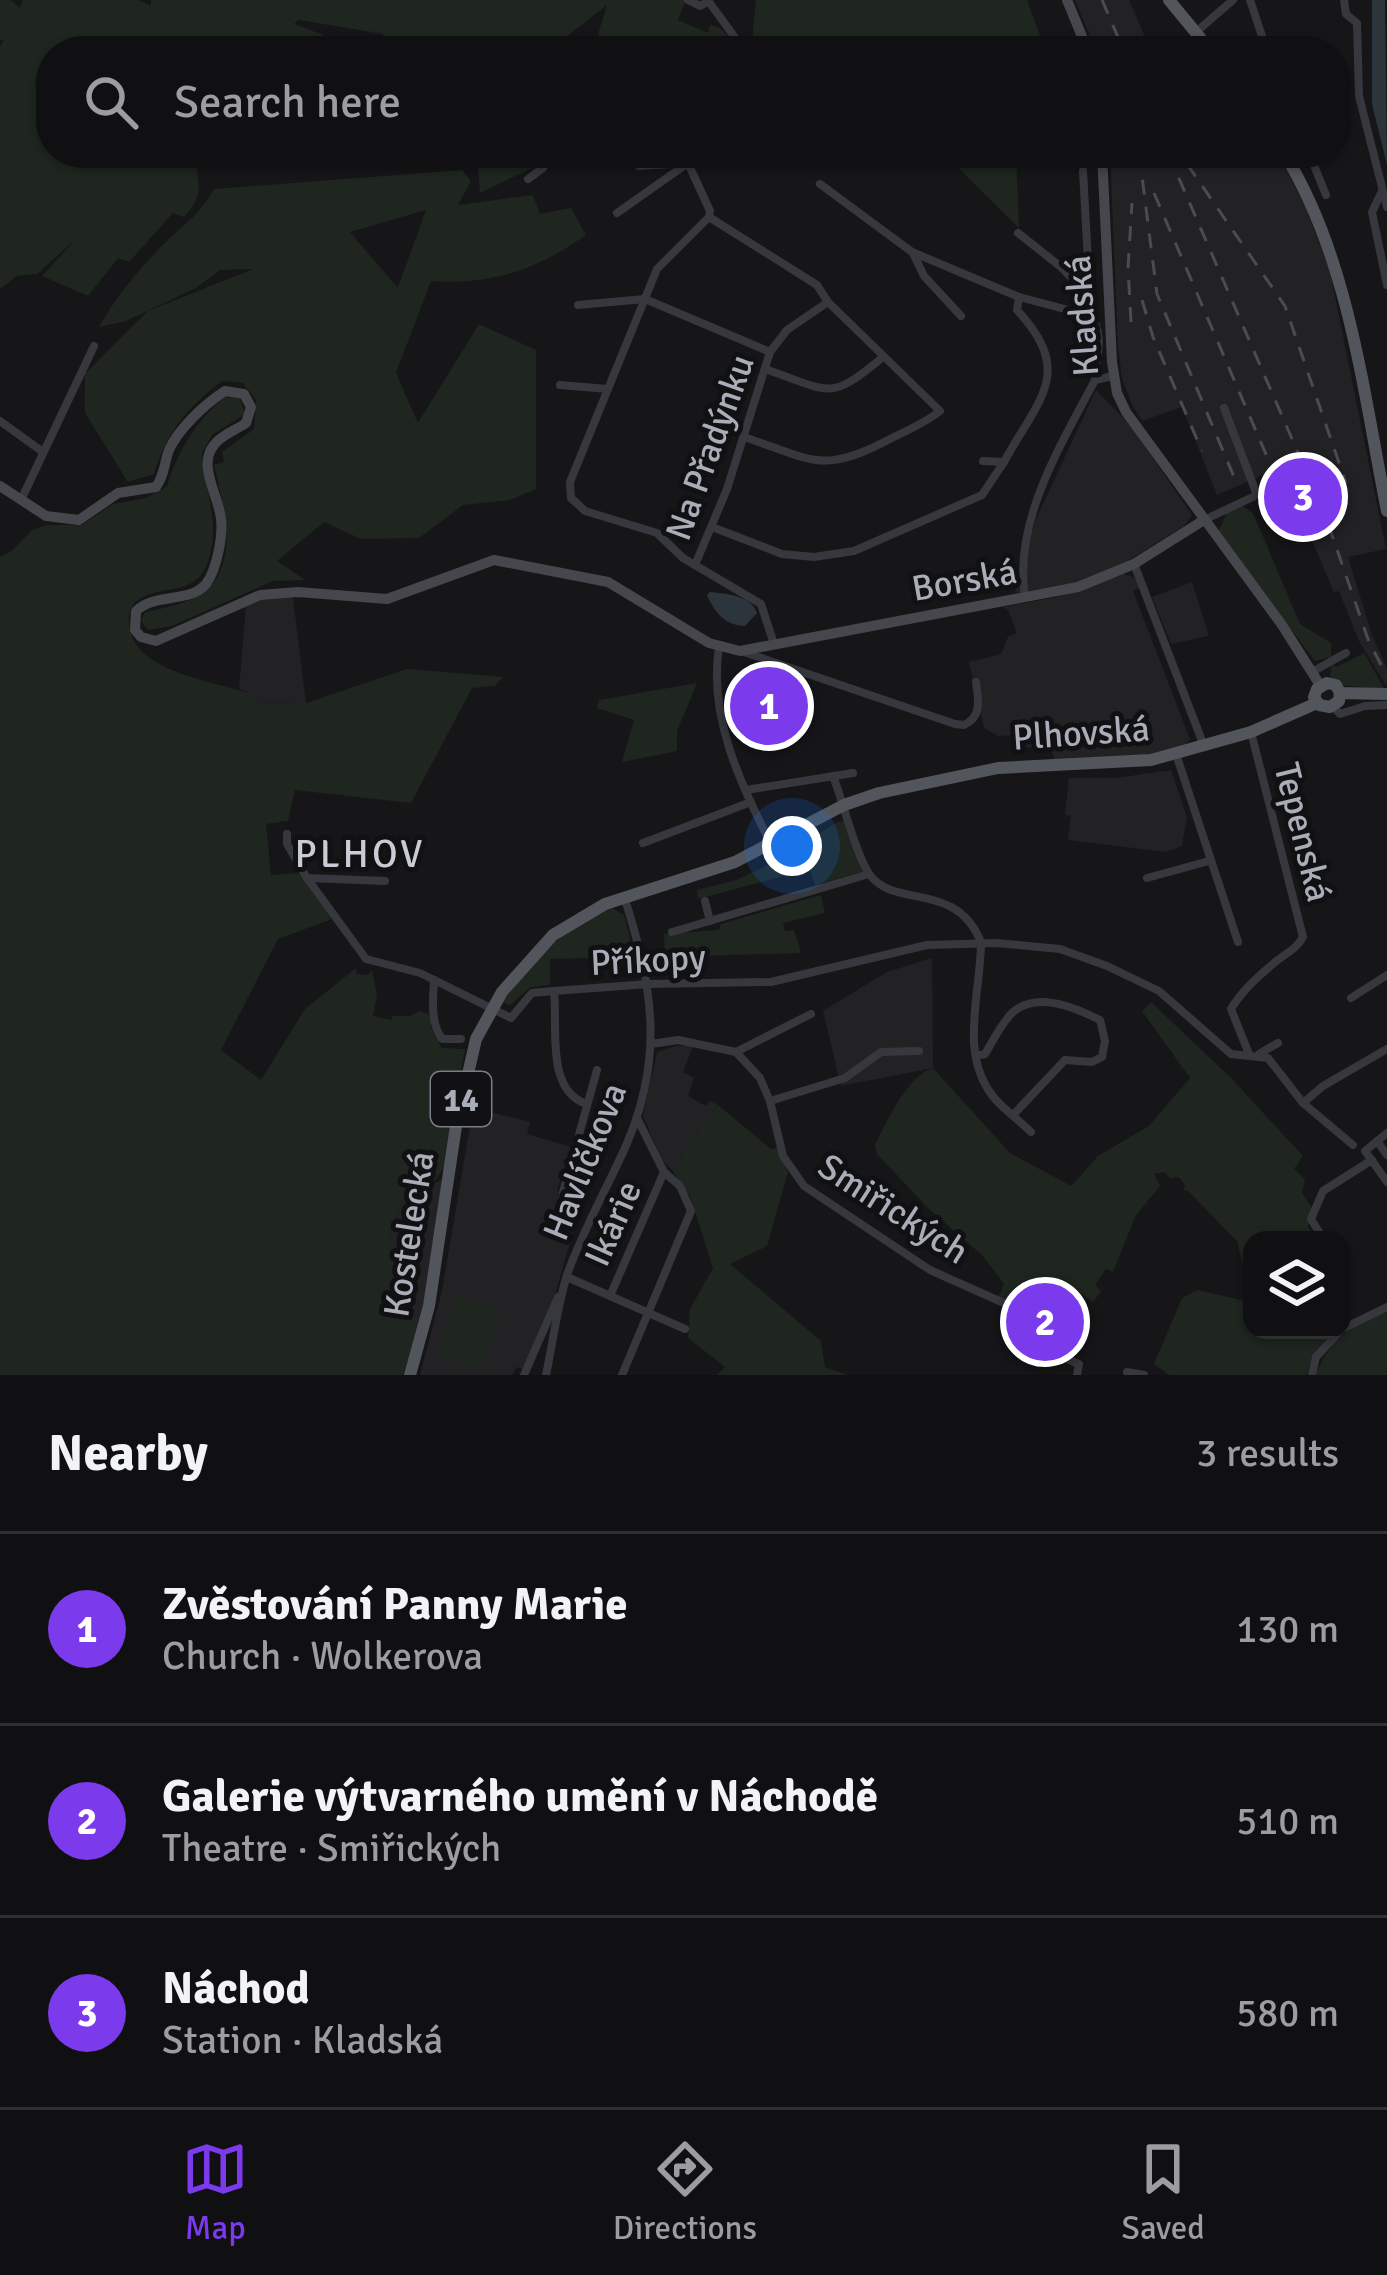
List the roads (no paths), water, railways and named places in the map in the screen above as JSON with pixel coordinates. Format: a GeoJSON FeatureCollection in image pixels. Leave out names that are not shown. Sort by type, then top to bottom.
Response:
{"type":"FeatureCollection","features":[{"type":"Feature","properties":{"kind":"main road"},"geometry":{"type":"LineString","coordinates":[[1168,0],[1199,36]]}},
{"type":"Feature","properties":{"kind":"main road"},"geometry":{"type":"LineString","coordinates":[[1292,168],[1336,271],[1387,511]]}},
{"type":"Feature","properties":{"kind":"main road"},"geometry":{"type":"LineString","coordinates":[[1340,704],[1333,684],[1316,679],[1317,703],[1340,704],[1387,694]]}},
{"type":"Feature","properties":{"kind":"main road","name":"Plhovská"},"geometry":{"type":"LineString","coordinates":[[844,805],[970,772],[1130,763],[1176,754],[1251,733],[1317,703]]}},
{"type":"Feature","properties":{"kind":"main road","name":"14"},"geometry":{"type":"LineString","coordinates":[[771,844],[844,805]]}},
{"type":"Feature","properties":{"kind":"main road","name":"Kostelecká"},"geometry":{"type":"LineString","coordinates":[[410,1375],[429,1306],[465,1076],[489,1010],[553,935],[584,914],[624,896],[708,872],[771,844]]}},
{"type":"Feature","properties":{"kind":"street"},"geometry":{"type":"LineString","coordinates":[[688,0],[700,6],[709,1],[733,36]]}},
{"type":"Feature","properties":{"kind":"street"},"geometry":{"type":"LineString","coordinates":[[1067,0],[1082,36]]}},
{"type":"Feature","properties":{"kind":"street"},"geometry":{"type":"LineString","coordinates":[[1196,32],[1233,0]]}},
{"type":"Feature","properties":{"kind":"street"},"geometry":{"type":"LineString","coordinates":[[1250,0],[1262,36]]}},
{"type":"Feature","properties":{"kind":"street"},"geometry":{"type":"LineString","coordinates":[[1343,0],[1346,14],[1357,23],[1359,96],[1387,207]]}},
{"type":"Feature","properties":{"kind":"street"},"geometry":{"type":"LineString","coordinates":[[528,179],[543,168]]}},
{"type":"Feature","properties":{"kind":"street"},"geometry":{"type":"LineString","coordinates":[[617,213],[682,168]]}},
{"type":"Feature","properties":{"kind":"street"},"geometry":{"type":"LineString","coordinates":[[690,168],[709,217],[663,260],[570,482],[571,498],[585,511],[648,529],[695,565],[764,607],[774,644]]}},
{"type":"Feature","properties":{"kind":"street","name":"Kladská"},"geometry":{"type":"LineString","coordinates":[[1103,168],[1113,376],[1126,412],[1207,518],[1316,679]]}},
{"type":"Feature","properties":{"kind":"street"},"geometry":{"type":"LineString","coordinates":[[1315,168],[1326,195]]}},
{"type":"Feature","properties":{"kind":"street"},"geometry":{"type":"LineString","coordinates":[[1082,171],[1090,316]]}},
{"type":"Feature","properties":{"kind":"street"},"geometry":{"type":"LineString","coordinates":[[820,184],[912,252],[1019,297],[1090,316],[1096,322],[1100,354],[1094,380],[1031,514],[1023,555],[1026,599]]}},
{"type":"Feature","properties":{"kind":"street"},"geometry":{"type":"LineString","coordinates":[[1382,191],[1372,212],[1387,285]]}},
{"type":"Feature","properties":{"kind":"street"},"geometry":{"type":"LineString","coordinates":[[709,217],[818,286],[828,302],[940,411],[839,462],[811,460],[745,437]]}},
{"type":"Feature","properties":{"kind":"street"},"geometry":{"type":"LineString","coordinates":[[1018,232],[1092,299]]}},
{"type":"Feature","properties":{"kind":"street"},"geometry":{"type":"LineString","coordinates":[[912,252],[924,276],[961,316]]}},
{"type":"Feature","properties":{"kind":"street"},"geometry":{"type":"LineString","coordinates":[[712,527],[782,554],[814,556],[854,551],[982,495],[1004,462],[1049,371],[1046,346],[1018,310],[1019,297]]}},
{"type":"Feature","properties":{"kind":"street"},"geometry":{"type":"LineString","coordinates":[[578,305],[645,299],[770,352]]}},
{"type":"Feature","properties":{"kind":"street","name":"Na Přadýnku"},"geometry":{"type":"LineString","coordinates":[[695,565],[745,437],[770,352],[787,330],[828,302]]}},
{"type":"Feature","properties":{"kind":"street"},"geometry":{"type":"LineString","coordinates":[[20,501],[94,346]]}},
{"type":"Feature","properties":{"kind":"street"},"geometry":{"type":"LineString","coordinates":[[765,369],[837,390],[883,357]]}},
{"type":"Feature","properties":{"kind":"street"},"geometry":{"type":"LineString","coordinates":[[1094,380],[1113,376]]}},
{"type":"Feature","properties":{"kind":"street"},"geometry":{"type":"LineString","coordinates":[[560,385],[608,389]]}},
{"type":"Feature","properties":{"kind":"street"},"geometry":{"type":"LineString","coordinates":[[0,486],[46,515],[79,520],[118,493],[156,487],[172,442],[182,431],[225,392],[244,394],[251,407],[246,423],[216,441],[208,459],[221,521],[208,581],[191,594],[140,606],[134,621],[141,637],[156,641],[273,592],[387,599],[480,562],[512,561],[608,582],[718,647],[722,719],[771,844]]}},
{"type":"Feature","properties":{"kind":"street"},"geometry":{"type":"LineString","coordinates":[[1207,518],[1254,496],[1224,408]]}},
{"type":"Feature","properties":{"kind":"street"},"geometry":{"type":"LineString","coordinates":[[0,421],[43,452]]}},
{"type":"Feature","properties":{"kind":"street"},"geometry":{"type":"LineString","coordinates":[[983,461],[1004,462]]}},
{"type":"Feature","properties":{"kind":"street","name":"Borská"},"geometry":{"type":"LineString","coordinates":[[718,647],[740,651],[1105,580],[1207,518]]}},
{"type":"Feature","properties":{"kind":"street"},"geometry":{"type":"LineString","coordinates":[[1134,564],[1204,747]]}},
{"type":"Feature","properties":{"kind":"street"},"geometry":{"type":"LineString","coordinates":[[740,651],[955,724],[964,725],[976,717],[976,682]]}},
{"type":"Feature","properties":{"kind":"street"},"geometry":{"type":"LineString","coordinates":[[1316,679],[1346,653]]}},
{"type":"Feature","properties":{"kind":"street"},"geometry":{"type":"LineString","coordinates":[[1340,704],[1387,705]]}},
{"type":"Feature","properties":{"kind":"street","name":"Tepenská"},"geometry":{"type":"LineString","coordinates":[[1251,733],[1304,937],[1239,995],[1231,1009],[1253,1054]]}},
{"type":"Feature","properties":{"kind":"street"},"geometry":{"type":"LineString","coordinates":[[1176,754],[1238,942]]}},
{"type":"Feature","properties":{"kind":"street"},"geometry":{"type":"LineString","coordinates":[[746,790],[853,773]]}},
{"type":"Feature","properties":{"kind":"street"},"geometry":{"type":"LineString","coordinates":[[833,776],[869,874],[889,888],[952,907],[966,917],[981,942],[976,1056],[988,1089],[1031,1132]]}},
{"type":"Feature","properties":{"kind":"street"},"geometry":{"type":"LineString","coordinates":[[643,843],[751,802]]}},
{"type":"Feature","properties":{"kind":"street"},"geometry":{"type":"LineString","coordinates":[[287,834],[287,844],[307,878],[366,959],[434,980],[511,1018],[532,993],[554,991]]}},
{"type":"Feature","properties":{"kind":"street"},"geometry":{"type":"LineString","coordinates":[[1148,878],[1209,861]]}},
{"type":"Feature","properties":{"kind":"street"},"geometry":{"type":"LineString","coordinates":[[673,932],[869,874]]}},
{"type":"Feature","properties":{"kind":"street"},"geometry":{"type":"LineString","coordinates":[[307,878],[385,881]]}},
{"type":"Feature","properties":{"kind":"street","name":"Havlíčkova"},"geometry":{"type":"LineString","coordinates":[[546,1375],[567,1276],[637,1118],[651,1044],[649,984],[624,896]]}},
{"type":"Feature","properties":{"kind":"street"},"geometry":{"type":"LineString","coordinates":[[705,901],[710,921]]}},
{"type":"Feature","properties":{"kind":"street"},"geometry":{"type":"LineString","coordinates":[[981,942],[1060,949],[1159,991],[1231,1054],[1268,1058],[1303,1103],[1353,1145]]}},
{"type":"Feature","properties":{"kind":"street","name":"Příkopy"},"geometry":{"type":"LineString","coordinates":[[587,1104],[570,1097],[560,1079],[554,991],[771,982],[927,945],[981,942]]}},
{"type":"Feature","properties":{"kind":"street"},"geometry":{"type":"LineString","coordinates":[[1354,995],[1387,975]]}},
{"type":"Feature","properties":{"kind":"street"},"geometry":{"type":"LineString","coordinates":[[434,980],[438,1035],[461,1039]]}},
{"type":"Feature","properties":{"kind":"street"},"geometry":{"type":"LineString","coordinates":[[976,1056],[985,1054],[1016,1010],[1066,1004],[1100,1020],[1105,1041],[1102,1058],[1065,1060],[1013,1115]]}},
{"type":"Feature","properties":{"kind":"street"},"geometry":{"type":"LineString","coordinates":[[651,1044],[678,1040],[736,1052],[811,1014]]}},
{"type":"Feature","properties":{"kind":"street"},"geometry":{"type":"LineString","coordinates":[[1253,1054],[1278,1043]]}},
{"type":"Feature","properties":{"kind":"street"},"geometry":{"type":"LineString","coordinates":[[1303,1103],[1386,1050]]}},
{"type":"Feature","properties":{"kind":"street"},"geometry":{"type":"LineString","coordinates":[[770,1102],[845,1078],[881,1052],[920,1051]]}},
{"type":"Feature","properties":{"kind":"street","name":"Smiřických"},"geometry":{"type":"LineString","coordinates":[[736,1052],[760,1078],[783,1156],[804,1186],[930,1270],[1012,1306],[1051,1352],[1077,1362],[1079,1373]]}},
{"type":"Feature","properties":{"kind":"street"},"geometry":{"type":"LineString","coordinates":[[563,1192],[597,1070]]}},
{"type":"Feature","properties":{"kind":"street"},"geometry":{"type":"LineString","coordinates":[[622,1375],[691,1211],[680,1186],[664,1172],[637,1118]]}},
{"type":"Feature","properties":{"kind":"street"},"geometry":{"type":"LineString","coordinates":[[1387,1133],[1365,1151],[1387,1182]]}},
{"type":"Feature","properties":{"kind":"street"},"geometry":{"type":"LineString","coordinates":[[1377,1141],[1387,1155]]}},
{"type":"Feature","properties":{"kind":"street"},"geometry":{"type":"LineString","coordinates":[[1318,1231],[1311,1219],[1323,1191],[1372,1160]]}},
{"type":"Feature","properties":{"kind":"street","name":"Ikárie"},"geometry":{"type":"LineString","coordinates":[[610,1296],[664,1172]]}},
{"type":"Feature","properties":{"kind":"street"},"geometry":{"type":"LineString","coordinates":[[524,1375],[567,1276],[685,1329]]}},
{"type":"Feature","properties":{"kind":"street"},"geometry":{"type":"LineString","coordinates":[[1351,1325],[1387,1306]]}},
{"type":"Feature","properties":{"kind":"street"},"geometry":{"type":"LineString","coordinates":[[1312,1375],[1316,1357],[1333,1339]]}},
{"type":"Feature","properties":{"kind":"street"},"geometry":{"type":"LineString","coordinates":[[1126,1372],[1144,1375]]}},
{"type":"Feature","properties":{"kind":"railway"},"geometry":{"type":"LineString","coordinates":[[1102,0],[1118,36]]}},
{"type":"Feature","properties":{"kind":"railway"},"geometry":{"type":"LineString","coordinates":[[1118,168],[1119,176]]}},
{"type":"Feature","properties":{"kind":"railway"},"geometry":{"type":"LineString","coordinates":[[1141,168],[1157,294],[1237,484]]}},
{"type":"Feature","properties":{"kind":"railway"},"geometry":{"type":"LineString","coordinates":[[1175,168],[1325,515],[1369,642],[1387,676]]}},
{"type":"Feature","properties":{"kind":"railway"},"geometry":{"type":"LineString","coordinates":[[1190,168],[1285,306],[1346,483]]}},
{"type":"Feature","properties":{"kind":"railway"},"geometry":{"type":"LineString","coordinates":[[1154,193],[1268,459]]}},
{"type":"Feature","properties":{"kind":"railway"},"geometry":{"type":"LineString","coordinates":[[1131,322],[1132,203]]}},
{"type":"Feature","properties":{"kind":"railway"},"geometry":{"type":"LineString","coordinates":[[1142,300],[1202,451]]}},
{"type":"Feature","properties":{"kind":"place","name":"Náchod"},"geometry":{"type":"Point","coordinates":[1303,497]}},
{"type":"Feature","properties":{"kind":"place","name":"Zvěstování Panny Marie"},"geometry":{"type":"Point","coordinates":[769,706]}},
{"type":"Feature","properties":{"kind":"place","name":"Galerie výtvarného umění v Náchodě"},"geometry":{"type":"Point","coordinates":[1045,1322]}},
{"type":"Feature","properties":{"kind":"district","name":"PLHOV"},"geometry":{"type":"Point","coordinates":[360,853]}}]}
